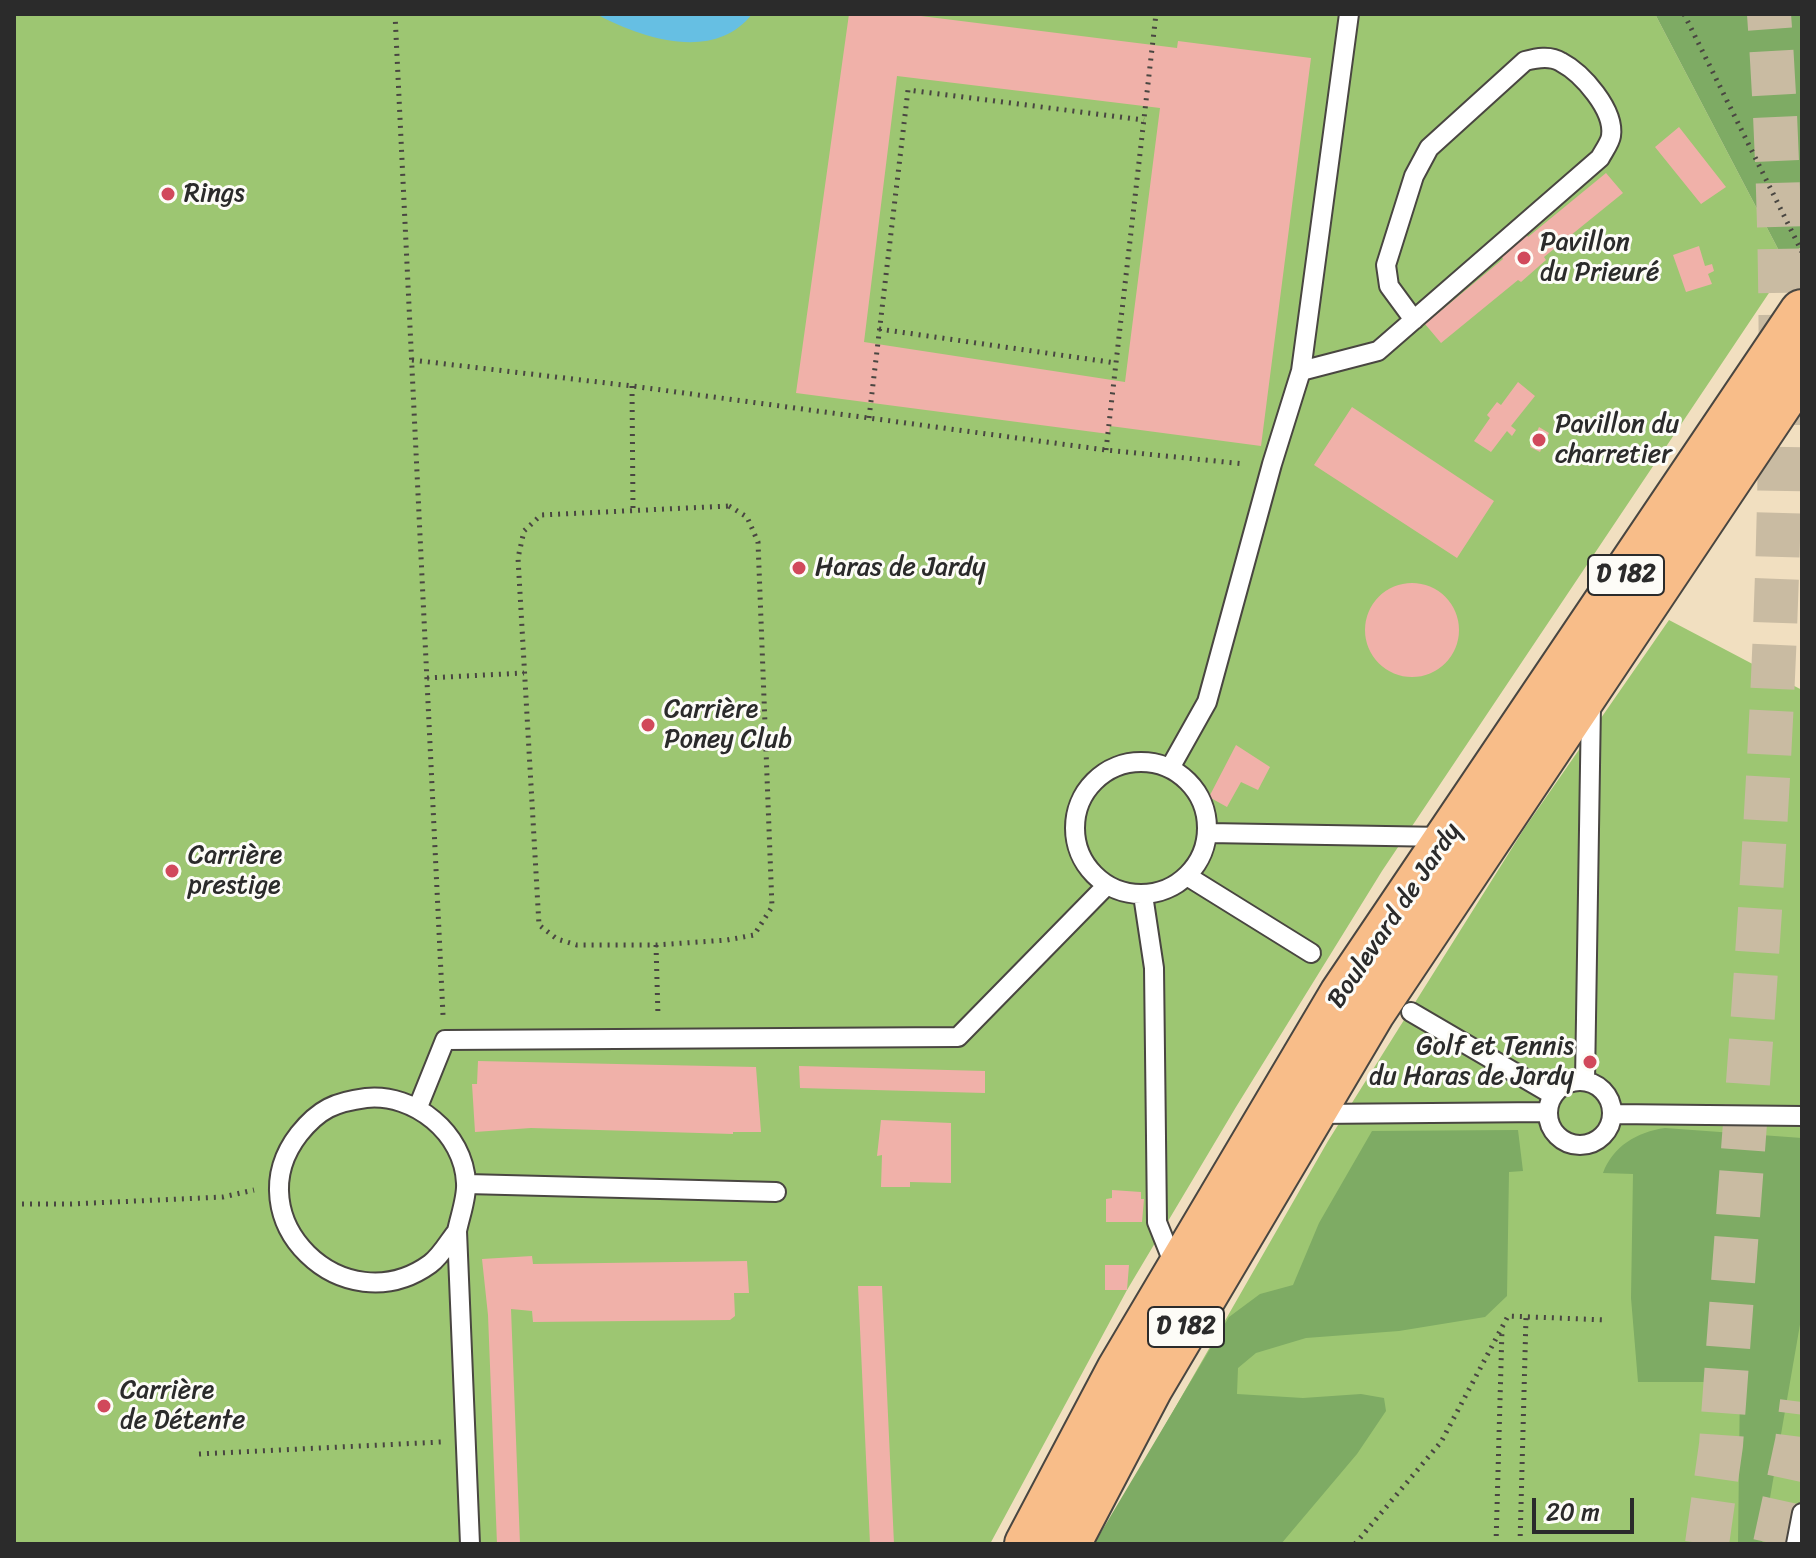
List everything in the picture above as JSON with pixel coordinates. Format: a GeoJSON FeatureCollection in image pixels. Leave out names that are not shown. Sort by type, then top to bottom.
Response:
{"type":"FeatureCollection","features":[{"type":"Feature","properties":{"kind":"main road","name":"Boulevard de Jardy"},"geometry":{"type":"LineString","coordinates":[[1027,1544],[1119,1370],[1342,994],[1802,312]]}},
{"type":"Feature","properties":{"kind":"main road","name":"Boulevard de Jardy"},"geometry":{"type":"LineString","coordinates":[[1068,1544],[1150,1388],[1372,1013],[1802,370]]}},
{"type":"Feature","properties":{"kind":"lane"},"geometry":{"type":"LineString","coordinates":[[1170,768],[1207,702],[1272,464],[1301,371],[1349,14]]}},
{"type":"Feature","properties":{"kind":"lane"},"geometry":{"type":"LineString","coordinates":[[1301,371],[1378,351],[1414,320],[1600,158],[1611,137],[1608,116],[1597,94],[1560,61],[1541,57],[1525,61],[1429,148],[1414,176],[1386,265],[1389,286],[1414,320]]}},
{"type":"Feature","properties":{"kind":"lane"},"geometry":{"type":"LineString","coordinates":[[1585,1081],[1591,688]]}},
{"type":"Feature","properties":{"kind":"lane"},"geometry":{"type":"LineString","coordinates":[[1148,762],[1170,768],[1193,786],[1205,807],[1208,833],[1201,858],[1187,876],[1164,891],[1143,895],[1107,885],[1089,871],[1078,850],[1074,826],[1081,798],[1100,775],[1120,765],[1148,762]]}},
{"type":"Feature","properties":{"kind":"lane"},"geometry":{"type":"LineString","coordinates":[[1208,833],[1448,837]]}},
{"type":"Feature","properties":{"kind":"lane"},"geometry":{"type":"LineString","coordinates":[[1187,876],[1311,953]]}},
{"type":"Feature","properties":{"kind":"lane"},"geometry":{"type":"LineString","coordinates":[[418,1107],[445,1040],[958,1037],[1107,885]]}},
{"type":"Feature","properties":{"kind":"lane"},"geometry":{"type":"LineString","coordinates":[[1143,895],[1154,968],[1157,1222],[1177,1272]]}},
{"type":"Feature","properties":{"kind":"lane"},"geometry":{"type":"LineString","coordinates":[[1411,1012],[1550,1103]]}},
{"type":"Feature","properties":{"kind":"lane"},"geometry":{"type":"LineString","coordinates":[[1585,1081],[1600,1087],[1609,1099],[1613,1114],[1606,1133],[1589,1145],[1569,1144],[1553,1132],[1550,1103],[1567,1083],[1585,1081]]}},
{"type":"Feature","properties":{"kind":"lane"},"geometry":{"type":"LineString","coordinates":[[457,1231],[432,1262],[403,1278],[372,1283],[340,1277],[299,1249],[284,1220],[279,1184],[288,1148],[314,1116],[342,1101],[383,1096],[418,1107],[446,1131],[462,1159],[467,1184],[457,1231],[470,1544]]}},
{"type":"Feature","properties":{"kind":"lane"},"geometry":{"type":"LineString","coordinates":[[1312,1114],[1550,1103]]}},
{"type":"Feature","properties":{"kind":"lane"},"geometry":{"type":"LineString","coordinates":[[1613,1114],[1802,1116]]}},
{"type":"Feature","properties":{"kind":"lane"},"geometry":{"type":"LineString","coordinates":[[467,1184],[776,1192]]}},
{"type":"Feature","properties":{"kind":"lane"},"geometry":{"type":"LineString","coordinates":[[1796,1544],[1802,1513]]}},
{"type":"Feature","properties":{"kind":"path"},"geometry":{"type":"LineString","coordinates":[[395,14],[445,1040]]}},
{"type":"Feature","properties":{"kind":"path"},"geometry":{"type":"LineString","coordinates":[[1106,450],[1156,14]]}},
{"type":"Feature","properties":{"kind":"path"},"geometry":{"type":"LineString","coordinates":[[1684,14],[1802,252]]}},
{"type":"Feature","properties":{"kind":"path"},"geometry":{"type":"LineString","coordinates":[[869,418],[908,90],[1144,120]]}},
{"type":"Feature","properties":{"kind":"path"},"geometry":{"type":"LineString","coordinates":[[879,329],[1116,363]]}},
{"type":"Feature","properties":{"kind":"path"},"geometry":{"type":"LineString","coordinates":[[412,360],[632,386],[1106,450],[1220,463],[1272,464]]}},
{"type":"Feature","properties":{"kind":"path"},"geometry":{"type":"LineString","coordinates":[[632,386],[633,511]]}},
{"type":"Feature","properties":{"kind":"path"},"geometry":{"type":"LineString","coordinates":[[729,506],[747,517],[758,542],[772,907],[754,935],[656,945],[577,945],[557,939],[539,925],[524,673],[518,558],[524,531],[541,515],[729,506]]}},
{"type":"Feature","properties":{"kind":"path"},"geometry":{"type":"LineString","coordinates":[[427,678],[524,673]]}},
{"type":"Feature","properties":{"kind":"path"},"geometry":{"type":"LineString","coordinates":[[656,945],[659,1039]]}},
{"type":"Feature","properties":{"kind":"path"},"geometry":{"type":"LineString","coordinates":[[14,1204],[223,1197],[279,1184]]}},
{"type":"Feature","properties":{"kind":"path"},"geometry":{"type":"LineString","coordinates":[[1355,1544],[1441,1442],[1508,1316],[1606,1320]]}},
{"type":"Feature","properties":{"kind":"path"},"geometry":{"type":"LineString","coordinates":[[1520,1544],[1526,1317]]}},
{"type":"Feature","properties":{"kind":"path"},"geometry":{"type":"LineString","coordinates":[[1496,1544],[1502,1327]]}},
{"type":"Feature","properties":{"kind":"path"},"geometry":{"type":"LineString","coordinates":[[199,1454],[466,1441]]}},
{"type":"Feature","properties":{"kind":"green space","name":"Haras de Jardy"},"geometry":{"type":"Polygon","coordinates":[[[14,14],[1655,14],[1787,266],[1382,871],[1127,1290],[990,1544],[14,1544],[14,14]]]}},
{"type":"Feature","properties":{"kind":"green space"},"geometry":{"type":"Polygon","coordinates":[[[1655,14],[1802,14],[1802,245],[1787,266],[1655,14]]]}},
{"type":"Feature","properties":{"kind":"green space","name":"Golf et Tennis du Haras de Jardy"},"geometry":{"type":"Polygon","coordinates":[[[1669,620],[1802,690],[1802,1544],[1097,1544],[1328,1141],[1524,829],[1669,620]]]}},
{"type":"Feature","properties":{"kind":"green space"},"geometry":{"type":"Polygon","coordinates":[[[1665,1128],[1802,1138],[1802,1313],[1762,1544],[1738,1544],[1740,1382],[1638,1382],[1631,1298],[1633,1174],[1603,1173],[1613,1155],[1627,1142],[1665,1128]]]}},
{"type":"Feature","properties":{"kind":"green space"},"geometry":{"type":"Polygon","coordinates":[[[1518,1130],[1523,1171],[1509,1172],[1507,1296],[1485,1317],[1399,1331],[1306,1338],[1256,1353],[1238,1368],[1237,1394],[1303,1398],[1361,1394],[1384,1398],[1386,1411],[1357,1454],[1281,1544],[1094,1544],[1229,1317],[1260,1294],[1293,1285],[1319,1223],[1372,1131],[1518,1130]]]}},
{"type":"Feature","properties":{"kind":"water"},"geometry":{"type":"Polygon","coordinates":[[[596,14],[752,14],[736,29],[718,38],[698,42],[655,37],[596,14]]]}},
{"type":"Feature","properties":{"kind":"building"},"geometry":{"type":"Polygon","coordinates":[[[849,14],[905,14],[1177,48],[1178,41],[1311,58],[1261,446],[1110,426],[1109,434],[796,393],[849,14]],[[897,76],[864,342],[1125,382],[1160,108],[897,76]]]}},
{"type":"Feature","properties":{"kind":"building"},"geometry":{"type":"Polygon","coordinates":[[[1679,127],[1726,187],[1701,204],[1655,147],[1679,127]]]}},
{"type":"Feature","properties":{"kind":"building","name":"Pavillon du Prieuré"},"geometry":{"type":"Polygon","coordinates":[[[1606,173],[1623,193],[1544,257],[1546,260],[1521,282],[1518,280],[1441,343],[1425,324],[1503,259],[1501,255],[1526,234],[1528,237],[1606,173]]]}},
{"type":"Feature","properties":{"kind":"building"},"geometry":{"type":"Polygon","coordinates":[[[1699,246],[1705,266],[1712,264],[1714,271],[1708,274],[1712,284],[1686,292],[1673,255],[1699,246]]]}},
{"type":"Feature","properties":{"kind":"building"},"geometry":{"type":"Polygon","coordinates":[[[1518,382],[1535,396],[1511,426],[1516,430],[1512,436],[1507,431],[1491,452],[1474,441],[1490,418],[1487,415],[1497,402],[1501,405],[1518,382]]]}},
{"type":"Feature","properties":{"kind":"building"},"geometry":{"type":"Polygon","coordinates":[[[1352,407],[1494,501],[1457,558],[1314,465],[1352,407]]]}},
{"type":"Feature","properties":{"kind":"building","name":"Pavillon du charretier"},"geometry":{"type":"Polygon","coordinates":[[[1539,427],[1549,433],[1540,452],[1530,447],[1539,427]]]}},
{"type":"Feature","properties":{"kind":"building"},"geometry":{"type":"Polygon","coordinates":[[[1412,583],[1430,587],[1445,597],[1455,612],[1459,630],[1455,648],[1445,663],[1430,673],[1412,677],[1394,673],[1379,663],[1369,648],[1365,630],[1369,612],[1379,597],[1394,587],[1412,583]]]}},
{"type":"Feature","properties":{"kind":"building"},"geometry":{"type":"Polygon","coordinates":[[[1236,745],[1270,767],[1258,790],[1241,782],[1227,807],[1209,797],[1236,745]]]}},
{"type":"Feature","properties":{"kind":"building"},"geometry":{"type":"Polygon","coordinates":[[[478,1061],[756,1067],[761,1132],[733,1134],[531,1128],[475,1132],[472,1084],[477,1084],[478,1061]]]}},
{"type":"Feature","properties":{"kind":"building"},"geometry":{"type":"Polygon","coordinates":[[[799,1066],[985,1071],[985,1093],[800,1088],[799,1066]]]}},
{"type":"Feature","properties":{"kind":"building"},"geometry":{"type":"Polygon","coordinates":[[[881,1120],[951,1123],[951,1183],[910,1182],[910,1187],[881,1187],[882,1155],[877,1156],[881,1120]]]}},
{"type":"Feature","properties":{"kind":"building"},"geometry":{"type":"Polygon","coordinates":[[[1112,1190],[1141,1192],[1141,1199],[1144,1199],[1142,1222],[1106,1222],[1106,1199],[1112,1198],[1112,1190]]]}},
{"type":"Feature","properties":{"kind":"building"},"geometry":{"type":"Polygon","coordinates":[[[532,1256],[533,1264],[747,1261],[749,1293],[734,1293],[735,1316],[730,1320],[533,1322],[532,1311],[511,1309],[520,1544],[497,1544],[488,1315],[482,1259],[532,1256]]]}},
{"type":"Feature","properties":{"kind":"building"},"geometry":{"type":"Polygon","coordinates":[[[1105,1265],[1129,1265],[1127,1290],[1105,1290],[1105,1265]]]}},
{"type":"Feature","properties":{"kind":"building"},"geometry":{"type":"Polygon","coordinates":[[[858,1286],[882,1286],[894,1544],[870,1544],[858,1286]]]}},
{"type":"Feature","properties":{"kind":"tunnel"},"geometry":{"type":"LineString","coordinates":[[1707,1544],[1721,1445],[1760,909],[1778,551],[1781,372],[1778,193],[1769,14]]}},
{"type":"Feature","properties":{"kind":"tunnel"},"geometry":{"type":"LineString","coordinates":[[1775,1544],[1797,1442],[1802,1402]]}},
{"type":"Feature","properties":{"kind":"place","name":"Rings"},"geometry":{"type":"Point","coordinates":[168,194]}},
{"type":"Feature","properties":{"kind":"place","name":"Pavillon du Prieuré"},"geometry":{"type":"Point","coordinates":[1524,258]}},
{"type":"Feature","properties":{"kind":"place","name":"Pavillon du charretier"},"geometry":{"type":"Point","coordinates":[1539,440]}},
{"type":"Feature","properties":{"kind":"place","name":"Haras de Jardy"},"geometry":{"type":"Point","coordinates":[799,568]}},
{"type":"Feature","properties":{"kind":"place","name":"Carrière Poney Club"},"geometry":{"type":"Point","coordinates":[648,725]}},
{"type":"Feature","properties":{"kind":"place","name":"Carrière prestige"},"geometry":{"type":"Point","coordinates":[172,871]}},
{"type":"Feature","properties":{"kind":"place","name":"Golf et Tennis du Haras de Jardy"},"geometry":{"type":"Point","coordinates":[1590,1062]}},
{"type":"Feature","properties":{"kind":"place","name":"Carrière de Détente"},"geometry":{"type":"Point","coordinates":[104,1406]}}]}
